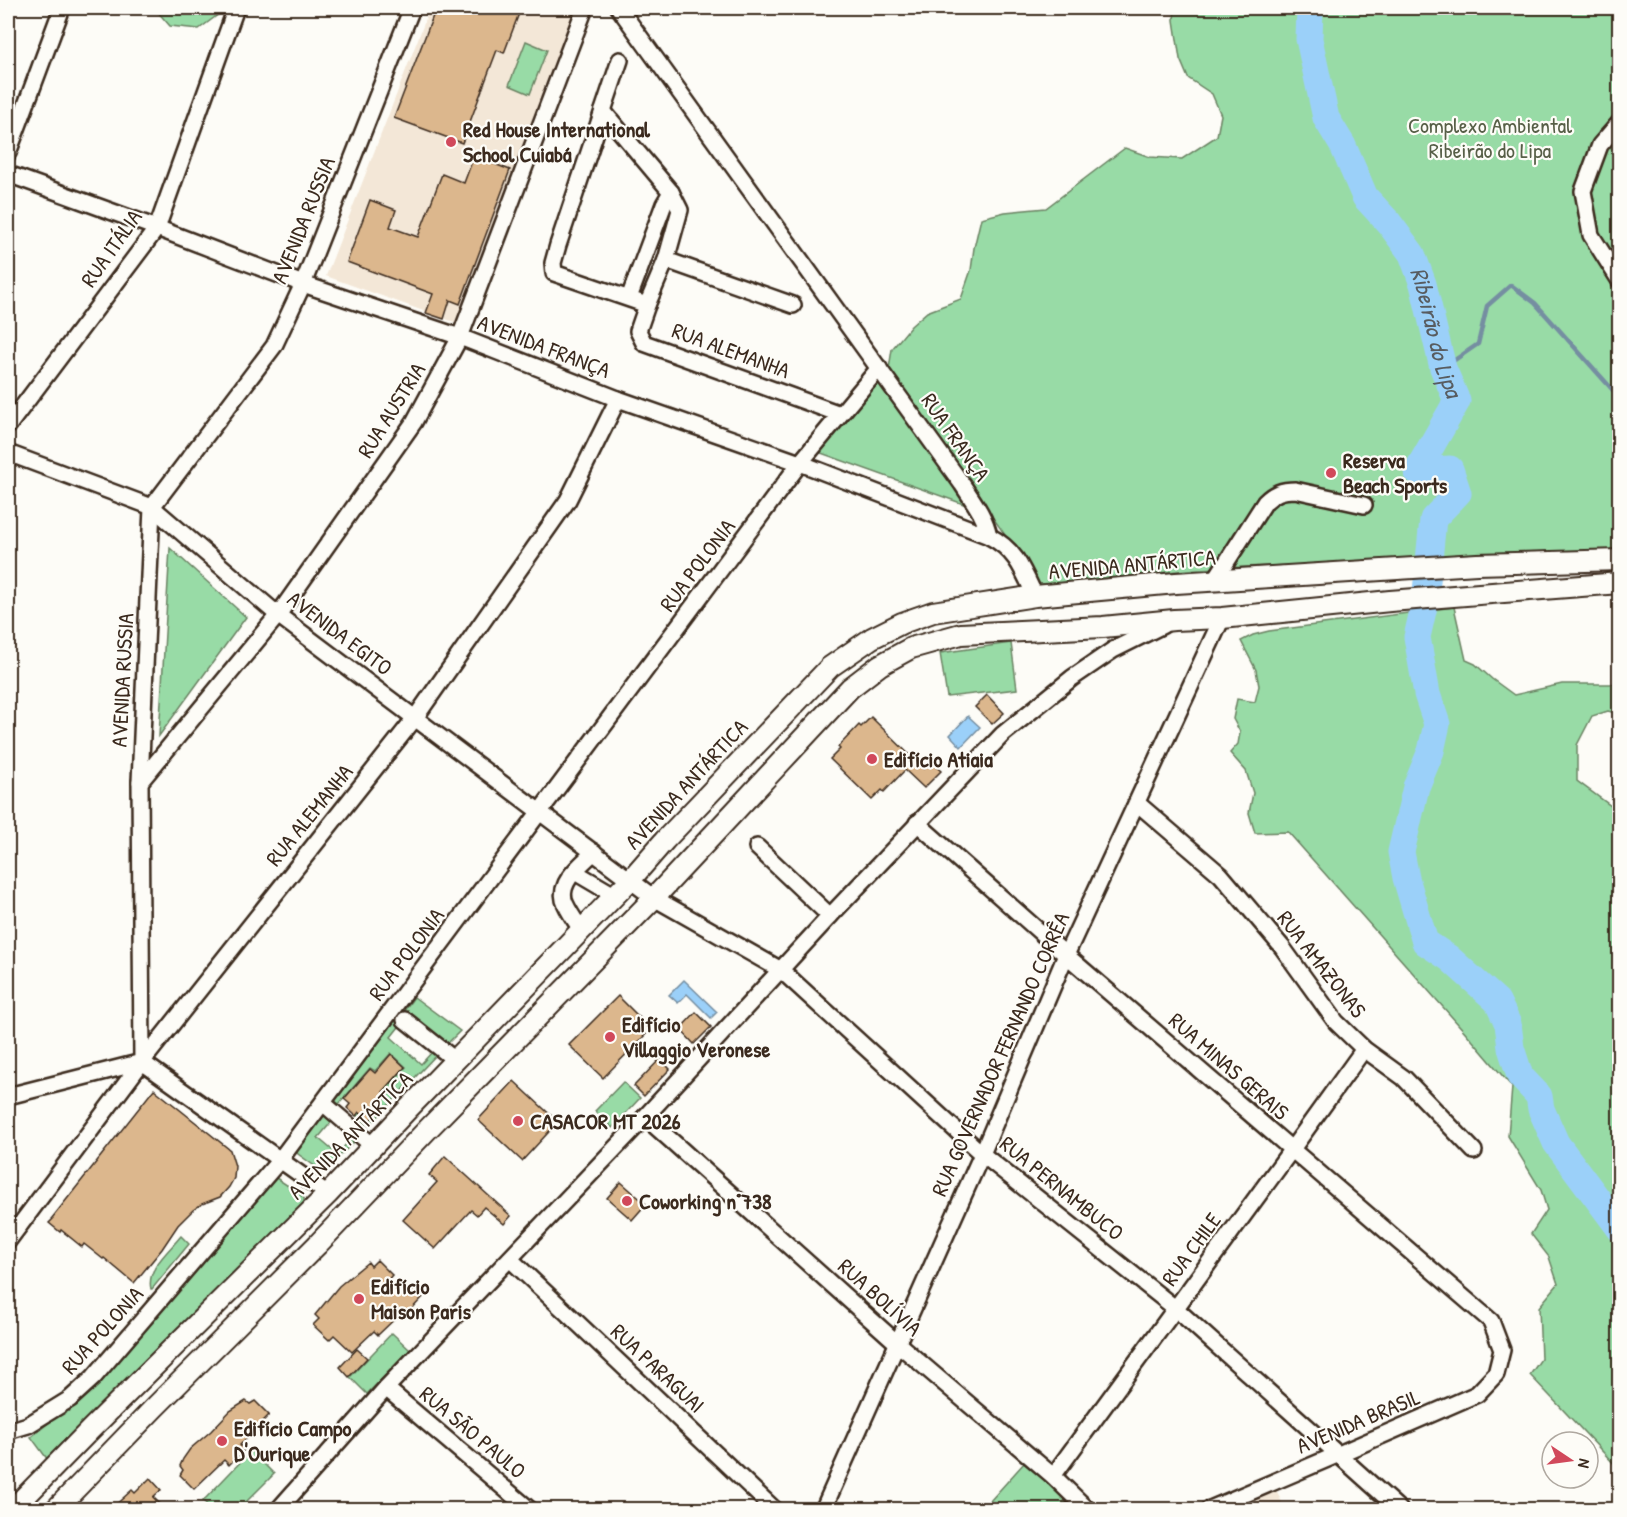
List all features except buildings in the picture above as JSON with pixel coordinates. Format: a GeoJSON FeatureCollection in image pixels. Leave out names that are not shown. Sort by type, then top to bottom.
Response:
{"type":"FeatureCollection","features":[{"type":"Feature","properties":{"kind":"main road","name":"AVENIDA ANTÁRTICA"},"geometry":{"type":"LineString","coordinates":[[12,1509],[328,1194],[631,879],[665,840],[830,667],[872,638],[902,623],[933,612],[1035,596],[1176,582],[1477,564],[1620,560]]}},
{"type":"Feature","properties":{"kind":"main road"},"geometry":{"type":"LineString","coordinates":[[55,1509],[317,1245],[654,898],[850,688],[880,665],[912,648],[961,633],[1103,627],[1222,618],[1390,601],[1620,583]]}},
{"type":"Feature","properties":{"kind":"main road"},"geometry":{"type":"LineString","coordinates":[[1035,596],[1044,629]]}},
{"type":"Feature","properties":{"kind":"main road"},"geometry":{"type":"LineString","coordinates":[[408,1109],[427,1130]]}},
{"type":"Feature","properties":{"kind":"street"},"geometry":{"type":"LineString","coordinates":[[8,153],[62,8]]}},
{"type":"Feature","properties":{"kind":"street","name":"RUA ITÁLIA"},"geometry":{"type":"LineString","coordinates":[[8,426],[157,228],[236,8]]}},
{"type":"Feature","properties":{"kind":"street","name":"AVENIDA RUSSIA"},"geometry":{"type":"LineString","coordinates":[[142,1062],[140,783],[152,507],[274,346],[303,284],[412,8]]}},
{"type":"Feature","properties":{"kind":"street","name":"RUA AUSTRIA"},"geometry":{"type":"LineString","coordinates":[[140,783],[278,615],[414,422],[460,337],[585,8]]}},
{"type":"Feature","properties":{"kind":"street","name":"RUA FRANÇA"},"geometry":{"type":"LineString","coordinates":[[619,8],[979,510],[989,536]]}},
{"type":"Feature","properties":{"kind":"street","name":"RUA ALEMANHA"},"geometry":{"type":"LineString","coordinates":[[620,60],[553,263],[554,273],[646,304]]}},
{"type":"Feature","properties":{"kind":"street","name":"RUA ALEMANHA"},"geometry":{"type":"LineString","coordinates":[[603,111],[671,192],[680,210],[666,260],[646,304],[638,331],[644,343],[840,414]]}},
{"type":"Feature","properties":{"kind":"street"},"geometry":{"type":"LineString","coordinates":[[1620,122],[1600,145],[1583,191],[1591,235],[1620,281]]}},
{"type":"Feature","properties":{"kind":"street","name":"AVENIDA FRANÇA"},"geometry":{"type":"LineString","coordinates":[[8,174],[303,284],[460,337],[618,399],[800,464],[989,536],[1006,546],[1014,554],[1035,596]]}},
{"type":"Feature","properties":{"kind":"street"},"geometry":{"type":"LineString","coordinates":[[629,298],[664,204],[671,192]]}},
{"type":"Feature","properties":{"kind":"street"},"geometry":{"type":"LineString","coordinates":[[666,260],[793,305]]}},
{"type":"Feature","properties":{"kind":"street"},"geometry":{"type":"LineString","coordinates":[[800,464],[879,368]]}},
{"type":"Feature","properties":{"kind":"street","name":"RUA ALEMANHA"},"geometry":{"type":"LineString","coordinates":[[8,1241],[142,1062],[415,718],[568,500],[618,399]]}},
{"type":"Feature","properties":{"kind":"street","name":"AVENIDA EGITO"},"geometry":{"type":"LineString","coordinates":[[8,453],[152,507],[278,615],[654,898]]}},
{"type":"Feature","properties":{"kind":"street","name":"RUA POLONIA"},"geometry":{"type":"LineString","coordinates":[[8,1431],[28,1425],[70,1399],[93,1378],[279,1161],[800,464]]}},
{"type":"Feature","properties":{"kind":"street"},"geometry":{"type":"LineString","coordinates":[[1215,580],[1265,502],[1273,494],[1284,490],[1295,490],[1364,505]]}},
{"type":"Feature","properties":{"kind":"street","name":"RUA GOVERNADOR FERNANDO CORRÊA"},"geometry":{"type":"LineString","coordinates":[[823,1509],[982,1154],[1066,955],[1222,618]]}},
{"type":"Feature","properties":{"kind":"street"},"geometry":{"type":"LineString","coordinates":[[281,1508],[386,1388],[645,1117],[830,916],[1003,734],[1072,678],[1113,650],[1174,620]]}},
{"type":"Feature","properties":{"kind":"street","name":"RUA AMAZONAS"},"geometry":{"type":"LineString","coordinates":[[1137,803],[1221,874],[1282,947],[1336,1022],[1364,1049],[1404,1078],[1474,1151]]}},
{"type":"Feature","properties":{"kind":"street","name":"RUA MINAS GERAIS"},"geometry":{"type":"LineString","coordinates":[[917,823],[1066,955],[1491,1321],[1502,1350]]}},
{"type":"Feature","properties":{"kind":"street"},"geometry":{"type":"LineString","coordinates":[[757,847],[830,916]]}},
{"type":"Feature","properties":{"kind":"street"},"geometry":{"type":"LineString","coordinates":[[581,930],[564,902],[563,893],[566,881],[594,852]]}},
{"type":"Feature","properties":{"kind":"street"},"geometry":{"type":"LineString","coordinates":[[575,872],[614,895]]}},
{"type":"Feature","properties":{"kind":"street","name":"RUA PERNAMBUCO"},"geometry":{"type":"LineString","coordinates":[[654,898],[781,970],[982,1154],[1175,1308],[1400,1509]]}},
{"type":"Feature","properties":{"kind":"street"},"geometry":{"type":"LineString","coordinates":[[405,1020],[455,1060]]}},
{"type":"Feature","properties":{"kind":"street","name":"RUA CHILE"},"geometry":{"type":"LineString","coordinates":[[1053,1476],[1364,1049]]}},
{"type":"Feature","properties":{"kind":"street"},"geometry":{"type":"LineString","coordinates":[[8,1096],[142,1062],[328,1194]]}},
{"type":"Feature","properties":{"kind":"street"},"geometry":{"type":"LineString","coordinates":[[323,1103],[373,1146]]}},
{"type":"Feature","properties":{"kind":"street","name":"RUA BOLÍVIA"},"geometry":{"type":"LineString","coordinates":[[645,1117],[897,1343],[1053,1476],[1088,1509]]}},
{"type":"Feature","properties":{"kind":"street","name":"RUA PARAGUAI"},"geometry":{"type":"LineString","coordinates":[[510,1259],[775,1509]]}},
{"type":"Feature","properties":{"kind":"street","name":"AVENIDA BRASIL"},"geometry":{"type":"LineString","coordinates":[[1208,1509],[1478,1394],[1496,1374],[1502,1350]]}},
{"type":"Feature","properties":{"kind":"street","name":"RUA SÃO PAULO"},"geometry":{"type":"LineString","coordinates":[[386,1388],[530,1509]]}},
{"type":"Feature","properties":{"kind":"shaded area","name":"Red House International School Cuiabá"},"geometry":{"type":"Polygon","coordinates":[[[430,8],[575,8],[457,323],[326,276],[430,8]]]}},
{"type":"Feature","properties":{"kind":"shaded area"},"geometry":{"type":"Polygon","coordinates":[[[1275,1487],[1285,1509],[1216,1510],[1275,1487]]]}},
{"type":"Feature","properties":{"kind":"green space"},"geometry":{"type":"Polygon","coordinates":[[[157,8],[227,8],[199,29],[170,26],[156,10],[157,8]]]}},
{"type":"Feature","properties":{"kind":"green space","name":"Complexo Ambiental Ribeirão do Lipa"},"geometry":{"type":"Polygon","coordinates":[[[1175,8],[1619,8],[1620,483],[1616,484],[1620,500],[1619,551],[1198,569],[1040,585],[889,369],[892,349],[911,326],[927,312],[961,299],[971,270],[981,218],[1005,212],[1046,208],[1125,148],[1150,157],[1182,159],[1217,136],[1221,115],[1212,94],[1188,78],[1180,59],[1174,20],[1175,8]]]}},
{"type":"Feature","properties":{"kind":"green space"},"geometry":{"type":"Polygon","coordinates":[[[526,41],[547,50],[530,94],[509,85],[526,41]]]}},
{"type":"Feature","properties":{"kind":"green space"},"geometry":{"type":"Polygon","coordinates":[[[877,380],[885,384],[969,506],[821,453],[821,445],[877,380]]]}},
{"type":"Feature","properties":{"kind":"green space"},"geometry":{"type":"Polygon","coordinates":[[[170,548],[246,617],[159,736],[170,548]]]}},
{"type":"Feature","properties":{"kind":"green space"},"geometry":{"type":"Polygon","coordinates":[[[1454,607],[1466,660],[1475,664],[1514,695],[1562,684],[1613,684],[1619,681],[1619,714],[1608,711],[1592,716],[1577,745],[1577,781],[1619,812],[1619,1469],[1600,1449],[1600,1430],[1582,1430],[1530,1375],[1541,1359],[1539,1307],[1558,1284],[1549,1257],[1531,1234],[1547,1210],[1541,1190],[1508,1136],[1512,1087],[1288,832],[1255,833],[1249,813],[1253,793],[1246,771],[1230,753],[1238,744],[1240,732],[1233,719],[1237,699],[1255,702],[1259,686],[1256,670],[1241,641],[1269,631],[1454,607]]]}},
{"type":"Feature","properties":{"kind":"green space"},"geometry":{"type":"Polygon","coordinates":[[[1011,643],[1017,689],[947,697],[940,653],[1011,643]]]}},
{"type":"Feature","properties":{"kind":"green space"},"geometry":{"type":"Polygon","coordinates":[[[414,997],[460,1031],[447,1044],[403,1012],[414,997]]]}},
{"type":"Feature","properties":{"kind":"green space"},"geometry":{"type":"Polygon","coordinates":[[[396,1018],[402,1023],[391,1037],[421,1064],[433,1051],[437,1054],[369,1126],[357,1116],[359,1113],[369,1121],[388,1095],[384,1092],[406,1067],[391,1053],[375,1071],[370,1068],[339,1104],[333,1099],[396,1018]]]}},
{"type":"Feature","properties":{"kind":"green space"},"geometry":{"type":"Polygon","coordinates":[[[623,1082],[640,1098],[612,1128],[595,1111],[623,1082]]]}},
{"type":"Feature","properties":{"kind":"green space"},"geometry":{"type":"Polygon","coordinates":[[[325,1111],[334,1119],[318,1138],[337,1154],[353,1137],[356,1140],[323,1172],[298,1154],[296,1150],[325,1111]]]}},
{"type":"Feature","properties":{"kind":"green space"},"geometry":{"type":"Polygon","coordinates":[[[276,1178],[304,1198],[302,1209],[48,1460],[31,1437],[71,1405],[269,1181],[276,1178]]]}},
{"type":"Feature","properties":{"kind":"green space"},"geometry":{"type":"Polygon","coordinates":[[[181,1236],[189,1244],[151,1289],[150,1282],[155,1267],[181,1236]]]}},
{"type":"Feature","properties":{"kind":"green space"},"geometry":{"type":"Polygon","coordinates":[[[392,1333],[410,1350],[367,1394],[350,1377],[392,1333]]]}},
{"type":"Feature","properties":{"kind":"green space"},"geometry":{"type":"Polygon","coordinates":[[[251,1451],[274,1474],[239,1509],[212,1509],[203,1501],[251,1451]]]}},
{"type":"Feature","properties":{"kind":"green space"},"geometry":{"type":"Polygon","coordinates":[[[1024,1463],[1080,1509],[982,1510],[1024,1463]]]}},
{"type":"Feature","properties":{"kind":"water"},"geometry":{"type":"Polygon","coordinates":[[[968,716],[980,727],[961,747],[950,735],[968,716]]]}},
{"type":"Feature","properties":{"kind":"water"},"geometry":{"type":"Polygon","coordinates":[[[684,980],[717,1012],[711,1018],[687,994],[678,1003],[669,995],[684,980]]]}},
{"type":"Feature","properties":{"kind":"waterway","name":"Ribeirão do Lipa"},"geometry":{"type":"LineString","coordinates":[[1310,8],[1309,39],[1326,118],[1343,146],[1365,197],[1389,223],[1412,254],[1423,284],[1443,368],[1457,401],[1417,471],[1450,469],[1458,493],[1433,519],[1425,602],[1417,637],[1427,694],[1437,724],[1431,751],[1416,787],[1401,852],[1406,878],[1425,942],[1449,958],[1497,1001],[1508,1024],[1511,1048],[1520,1076],[1539,1096],[1541,1109],[1556,1143],[1620,1229]]}},
{"type":"Feature","properties":{"kind":"waterway"},"geometry":{"type":"LineString","coordinates":[[1443,368],[1478,344],[1487,306],[1511,285],[1535,303],[1620,398]]}},
{"type":"Feature","properties":{"kind":"place","name":"Red House International School Cuiabá"},"geometry":{"type":"Point","coordinates":[451,142]}},
{"type":"Feature","properties":{"kind":"place","name":"Reserva Beach Sports"},"geometry":{"type":"Point","coordinates":[1331,473]}},
{"type":"Feature","properties":{"kind":"place","name":"Edifício Atiaia"},"geometry":{"type":"Point","coordinates":[872,759]}},
{"type":"Feature","properties":{"kind":"place","name":"Edifício Villaggio Veronese"},"geometry":{"type":"Point","coordinates":[610,1037]}},
{"type":"Feature","properties":{"kind":"place","name":"CASACOR MT 2026"},"geometry":{"type":"Point","coordinates":[518,1121]}},
{"type":"Feature","properties":{"kind":"place","name":"Coworking n°738"},"geometry":{"type":"Point","coordinates":[627,1201]}},
{"type":"Feature","properties":{"kind":"place","name":"Edifício Maison Paris"},"geometry":{"type":"Point","coordinates":[359,1299]}},
{"type":"Feature","properties":{"kind":"place","name":"Edifício Campo D'Ourique"},"geometry":{"type":"Point","coordinates":[222,1441]}}]}
